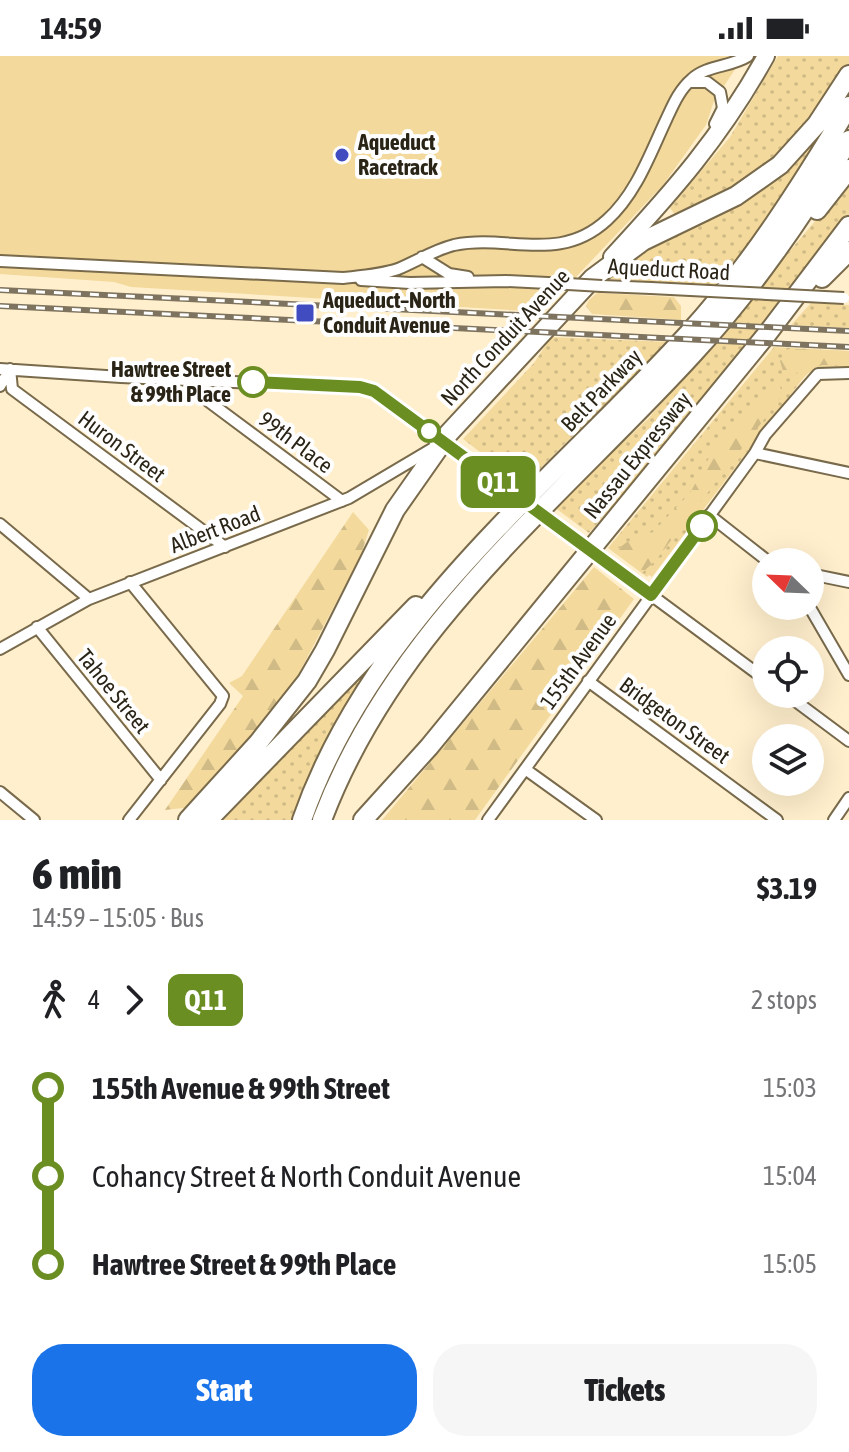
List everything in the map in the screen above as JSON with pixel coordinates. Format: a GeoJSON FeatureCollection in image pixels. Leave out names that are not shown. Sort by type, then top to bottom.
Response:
{"type":"FeatureCollection","features":[{"type":"Feature","properties":{"kind":"highway"},"geometry":{"type":"LineString","coordinates":[[597,282],[643,241],[736,196],[771,173],[808,135],[849,75]]}},
{"type":"Feature","properties":{"kind":"highway","name":"Belt Parkway"},"geometry":{"type":"LineString","coordinates":[[302,820],[333,749],[363,696],[414,624],[477,550],[649,375],[719,297],[792,198],[849,106]]}},
{"type":"Feature","properties":{"kind":"highway","name":"Belt Parkway"},"geometry":{"type":"LineString","coordinates":[[322,820],[355,745],[405,665],[444,614],[487,565],[693,354],[767,266],[849,140]]}},
{"type":"Feature","properties":{"kind":"highway"},"geometry":{"type":"LineString","coordinates":[[767,266],[849,169]]}},
{"type":"Feature","properties":{"kind":"highway","name":"Nassau Expressway"},"geometry":{"type":"LineString","coordinates":[[367,817],[439,734],[767,334],[849,226]]}},
{"type":"Feature","properties":{"kind":"highway"},"geometry":{"type":"LineString","coordinates":[[767,334],[849,251]]}},
{"type":"Feature","properties":{"kind":"highway","name":"North Conduit Avenue"},"geometry":{"type":"LineString","coordinates":[[188,820],[258,743],[307,681],[395,510],[443,441],[597,282]]}},
{"type":"Feature","properties":{"kind":"highway"},"geometry":{"type":"LineString","coordinates":[[208,820],[415,606],[477,550]]}},
{"type":"Feature","properties":{"kind":"highway"},"geometry":{"type":"LineString","coordinates":[[331,820],[405,665]]}},
{"type":"Feature","properties":{"kind":"main road","name":"North Conduit Avenue"},"geometry":{"type":"LineString","coordinates":[[597,282],[729,119],[766,56]]}},
{"type":"Feature","properties":{"kind":"street"},"geometry":{"type":"LineString","coordinates":[[689,82],[700,73],[736,63],[748,56]]}},
{"type":"Feature","properties":{"kind":"street"},"geometry":{"type":"LineString","coordinates":[[688,173],[722,112],[723,104],[720,92],[714,86],[703,81],[689,82]]}},
{"type":"Feature","properties":{"kind":"street","name":"Aqueduct Road"},"geometry":{"type":"LineString","coordinates":[[343,278],[389,272],[439,250],[465,244],[558,244],[584,235],[618,209],[634,186],[679,94],[689,82]]}},
{"type":"Feature","properties":{"kind":"street"},"geometry":{"type":"LineString","coordinates":[[422,257],[449,274],[506,281]]}},
{"type":"Feature","properties":{"kind":"street","name":"Aqueduct Road"},"geometry":{"type":"LineString","coordinates":[[0,261],[402,283],[597,282],[651,288],[847,298]]}},
{"type":"Feature","properties":{"kind":"street"},"geometry":{"type":"LineString","coordinates":[[0,386],[5,369],[366,388],[378,393],[752,670]]}},
{"type":"Feature","properties":{"kind":"street","name":"Huron Street"},"geometry":{"type":"LineString","coordinates":[[5,369],[12,389],[225,547]]}},
{"type":"Feature","properties":{"kind":"street","name":"155th Avenue"},"geometry":{"type":"LineString","coordinates":[[488,820],[765,435],[818,374],[849,373]]}},
{"type":"Feature","properties":{"kind":"street","name":"99th Place"},"geometry":{"type":"LineString","coordinates":[[200,380],[202,393],[208,401],[342,501]]}},
{"type":"Feature","properties":{"kind":"street","name":"Albert Road"},"geometry":{"type":"LineString","coordinates":[[0,649],[89,599],[342,501],[443,441]]}},
{"type":"Feature","properties":{"kind":"street"},"geometry":{"type":"LineString","coordinates":[[755,453],[849,473]]}},
{"type":"Feature","properties":{"kind":"street"},"geometry":{"type":"LineString","coordinates":[[709,515],[752,549]]}},
{"type":"Feature","properties":{"kind":"street"},"geometry":{"type":"LineString","coordinates":[[0,524],[89,599]]}},
{"type":"Feature","properties":{"kind":"street"},"geometry":{"type":"LineString","coordinates":[[824,577],[849,582]]}},
{"type":"Feature","properties":{"kind":"street"},"geometry":{"type":"LineString","coordinates":[[129,820],[220,704],[223,696],[130,582]]}},
{"type":"Feature","properties":{"kind":"street"},"geometry":{"type":"LineString","coordinates":[[817,620],[849,675]]}},
{"type":"Feature","properties":{"kind":"street","name":"Tahoe Street"},"geometry":{"type":"LineString","coordinates":[[37,627],[161,780]]}},
{"type":"Feature","properties":{"kind":"street","name":"Bridgeton Street"},"geometry":{"type":"LineString","coordinates":[[588,681],[777,820]]}},
{"type":"Feature","properties":{"kind":"street"},"geometry":{"type":"LineString","coordinates":[[805,708],[849,741]]}},
{"type":"Feature","properties":{"kind":"street"},"geometry":{"type":"LineString","coordinates":[[525,769],[596,820]]}},
{"type":"Feature","properties":{"kind":"street"},"geometry":{"type":"LineString","coordinates":[[2,798],[34,820]]}},
{"type":"Feature","properties":{"kind":"street"},"geometry":{"type":"LineString","coordinates":[[834,820],[849,798]]}},
{"type":"Feature","properties":{"kind":"green space","name":"Aqueduct Racetrack"},"geometry":{"type":"Polygon","coordinates":[[[0,56],[744,56],[714,101],[706,125],[663,185],[543,312],[131,287],[114,282],[0,274],[0,56]]]}},
{"type":"Feature","properties":{"kind":"green space"},"geometry":{"type":"Polygon","coordinates":[[[778,56],[849,56],[849,70],[773,166],[678,219],[670,208],[730,137],[778,56]]]}},
{"type":"Feature","properties":{"kind":"green space"},"geometry":{"type":"Polygon","coordinates":[[[831,120],[801,171],[736,266],[731,267],[716,285],[605,279],[831,120]]]}},
{"type":"Feature","properties":{"kind":"green space"},"geometry":{"type":"Polygon","coordinates":[[[849,181],[849,217],[680,427],[664,440],[667,443],[589,533],[554,507],[648,419],[849,181]]]}},
{"type":"Feature","properties":{"kind":"green space"},"geometry":{"type":"Polygon","coordinates":[[[645,260],[673,266],[683,271],[683,277],[631,275],[605,279],[613,270],[645,260]]]}},
{"type":"Feature","properties":{"kind":"green space"},"geometry":{"type":"Polygon","coordinates":[[[597,293],[674,297],[681,306],[681,320],[592,314],[586,306],[597,293]]]}},
{"type":"Feature","properties":{"kind":"green space"},"geometry":{"type":"Polygon","coordinates":[[[811,303],[849,305],[849,328],[791,325],[811,303]]]}},
{"type":"Feature","properties":{"kind":"green space"},"geometry":{"type":"Polygon","coordinates":[[[551,337],[669,342],[524,486],[463,439],[534,363],[551,337]]]}},
{"type":"Feature","properties":{"kind":"green space"},"geometry":{"type":"Polygon","coordinates":[[[774,347],[849,351],[849,368],[816,367],[804,377],[652,577],[647,577],[608,548],[774,347]]]}},
{"type":"Feature","properties":{"kind":"green space"},"geometry":{"type":"Polygon","coordinates":[[[789,349],[849,351],[849,365],[810,365],[795,374],[783,371],[780,361],[789,349]]]}},
{"type":"Feature","properties":{"kind":"green space"},"geometry":{"type":"Polygon","coordinates":[[[780,385],[782,396],[656,560],[642,573],[614,552],[627,542],[653,532],[690,493],[722,434],[770,386],[780,385]]]}},
{"type":"Feature","properties":{"kind":"green space"},"geometry":{"type":"Polygon","coordinates":[[[353,512],[369,530],[361,555],[287,696],[192,807],[165,810],[243,696],[229,683],[242,676],[353,512]]]}},
{"type":"Feature","properties":{"kind":"green space"},"geometry":{"type":"Polygon","coordinates":[[[594,567],[634,599],[475,820],[382,820],[594,567]]]}},
{"type":"Feature","properties":{"kind":"green space"},"geometry":{"type":"Polygon","coordinates":[[[363,667],[368,670],[325,743],[291,820],[216,820],[363,667]]]}},
{"type":"Feature","properties":{"kind":"railway"},"geometry":{"type":"LineString","coordinates":[[0,290],[849,331]]}},
{"type":"Feature","properties":{"kind":"railway"},"geometry":{"type":"LineString","coordinates":[[0,306],[849,347]]}},
{"type":"Feature","properties":{"kind":"bus line","name":"Q11"},"geometry":{"type":"LineString","coordinates":[[253,382],[360,387],[374,391],[651,595],[702,526]]}},
{"type":"Feature","properties":{"kind":"place","name":"Aqueduct Racetrack"},"geometry":{"type":"Point","coordinates":[342,155]}},
{"type":"Feature","properties":{"kind":"place","name":"Aqueduct–North Conduit Avenue"},"geometry":{"type":"Point","coordinates":[305,313]}},
{"type":"Feature","properties":{"kind":"place","name":"Hawtree Street & 99th Place"},"geometry":{"type":"Point","coordinates":[253,382]}}]}
